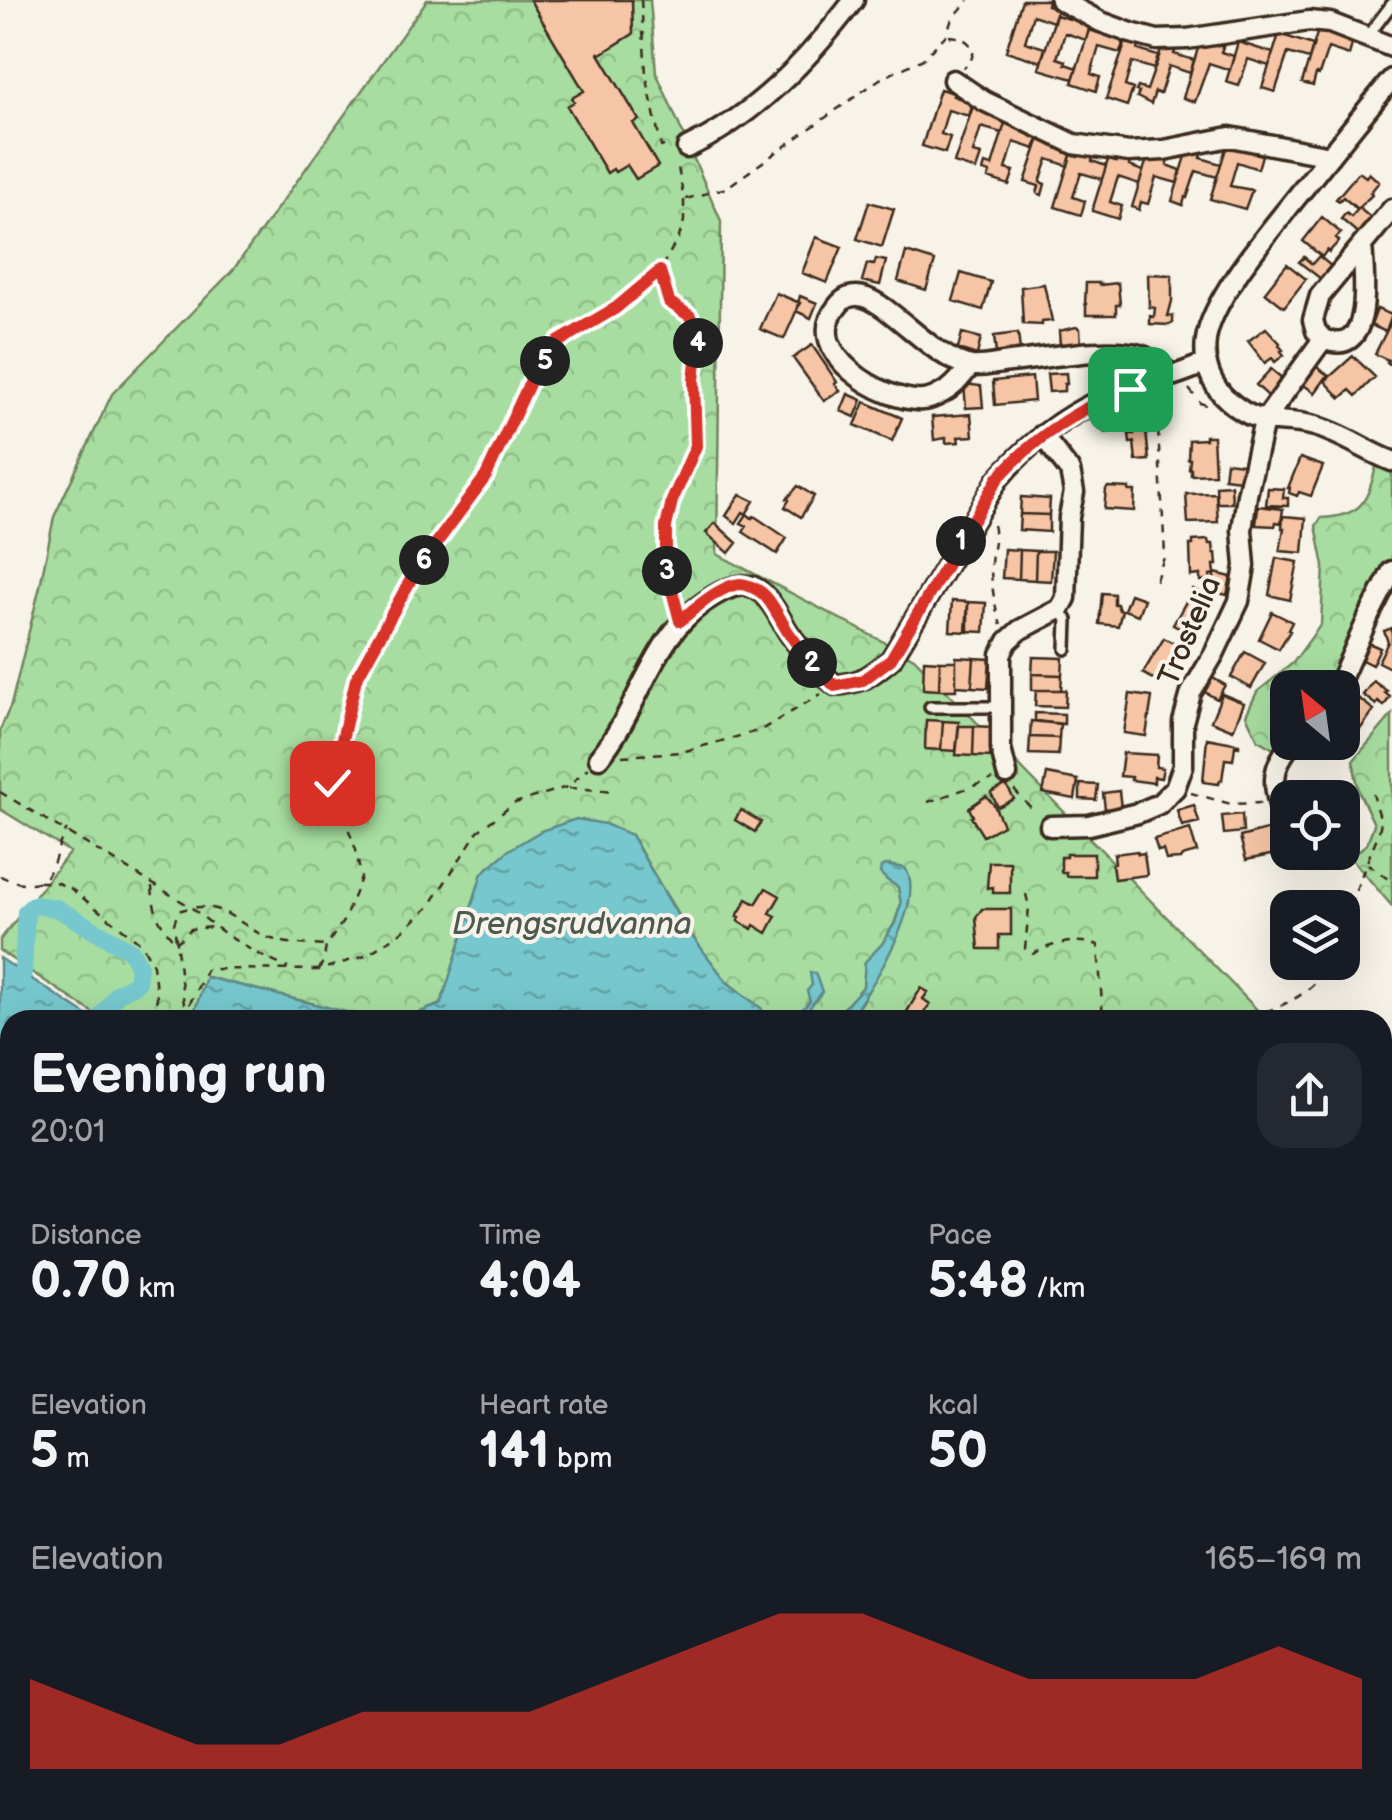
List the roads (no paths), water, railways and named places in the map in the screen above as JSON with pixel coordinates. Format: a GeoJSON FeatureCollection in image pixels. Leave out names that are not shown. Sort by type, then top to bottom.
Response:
{"type":"FeatureCollection","features":[{"type":"Feature","properties":{"kind":"street"},"geometry":{"type":"LineString","coordinates":[[682,144],[703,140],[782,83],[854,0]]}},
{"type":"Feature","properties":{"kind":"street"},"geometry":{"type":"LineString","coordinates":[[1060,0],[1100,22],[1157,40],[1309,21],[1330,23],[1392,46]]}},
{"type":"Feature","properties":{"kind":"street"},"geometry":{"type":"LineString","coordinates":[[1392,78],[1253,252],[1215,310],[1206,336],[1205,363],[1226,398],[1246,414],[1264,422],[1312,424],[1392,461]]}},
{"type":"Feature","properties":{"kind":"street"},"geometry":{"type":"LineString","coordinates":[[953,80],[984,101],[1074,144],[1129,152],[1230,138],[1330,156]]}},
{"type":"Feature","properties":{"kind":"street"},"geometry":{"type":"LineString","coordinates":[[1362,245],[1363,316],[1353,336],[1343,343],[1331,343],[1322,339],[1313,320],[1320,296],[1362,245],[1392,209]]}},
{"type":"Feature","properties":{"kind":"street"},"geometry":{"type":"LineString","coordinates":[[971,366],[947,391],[924,400],[898,397],[869,386],[844,364],[831,346],[827,327],[842,300],[853,295],[869,298],[940,352],[971,366],[1118,351],[1144,356],[1172,376]]}},
{"type":"Feature","properties":{"kind":"street"},"geometry":{"type":"LineString","coordinates":[[1264,422],[1322,339]]}},
{"type":"Feature","properties":{"kind":"street"},"geometry":{"type":"LineString","coordinates":[[599,758],[616,737],[655,658],[680,621],[696,607],[739,584],[764,594],[802,651],[835,686],[863,680],[891,659],[998,478],[1017,457],[1069,417],[1108,397],[1184,374],[1205,363]]}},
{"type":"Feature","properties":{"kind":"street","name":"Trostelia"},"geometry":{"type":"LineString","coordinates":[[1050,826],[1090,825],[1138,812],[1159,804],[1175,788],[1182,766],[1183,722],[1191,693],[1239,601],[1245,566],[1242,530],[1264,422]]}},
{"type":"Feature","properties":{"kind":"street"},"geometry":{"type":"LineString","coordinates":[[1007,774],[1001,749],[1002,654],[1020,630],[1060,609],[1066,598],[1068,517],[1074,492],[1070,471],[1042,435]]}},
{"type":"Feature","properties":{"kind":"street"},"geometry":{"type":"LineString","coordinates":[[1345,670],[1392,571]]}},
{"type":"Feature","properties":{"kind":"lane"},"geometry":{"type":"LineString","coordinates":[[1367,37],[1392,4]]}},
{"type":"Feature","properties":{"kind":"lane"},"geometry":{"type":"LineString","coordinates":[[1107,426],[1108,397]]}},
{"type":"Feature","properties":{"kind":"lane"},"geometry":{"type":"LineString","coordinates":[[1060,609],[1067,620],[1066,649]]}},
{"type":"Feature","properties":{"kind":"lane"},"geometry":{"type":"LineString","coordinates":[[930,707],[1001,707]]}},
{"type":"Feature","properties":{"kind":"water","name":"Drengsrudvanna"},"geometry":{"type":"Polygon","coordinates":[[[576,819],[605,824],[631,835],[682,923],[727,982],[762,1010],[426,1010],[441,1004],[482,873],[509,850],[541,831],[576,819]]]}},
{"type":"Feature","properties":{"kind":"water"},"geometry":{"type":"Polygon","coordinates":[[[881,867],[905,868],[910,883],[903,923],[855,1010],[840,1010],[863,987],[865,962],[882,944],[901,904],[898,887],[880,873],[881,867]]]}},
{"type":"Feature","properties":{"kind":"water"},"geometry":{"type":"Polygon","coordinates":[[[0,958],[79,1010],[0,1010],[0,958]]]}},
{"type":"Feature","properties":{"kind":"water"},"geometry":{"type":"Polygon","coordinates":[[[810,973],[815,973],[822,992],[810,1007],[800,1010],[810,1001],[810,973]]]}},
{"type":"Feature","properties":{"kind":"water"},"geometry":{"type":"Polygon","coordinates":[[[206,977],[338,1010],[195,1010],[206,977]]]}},
{"type":"Feature","properties":{"kind":"waterway"},"geometry":{"type":"LineString","coordinates":[[23,973],[26,912],[34,905],[56,908],[131,951],[139,967],[137,983],[117,994],[106,1010]]}}]}
